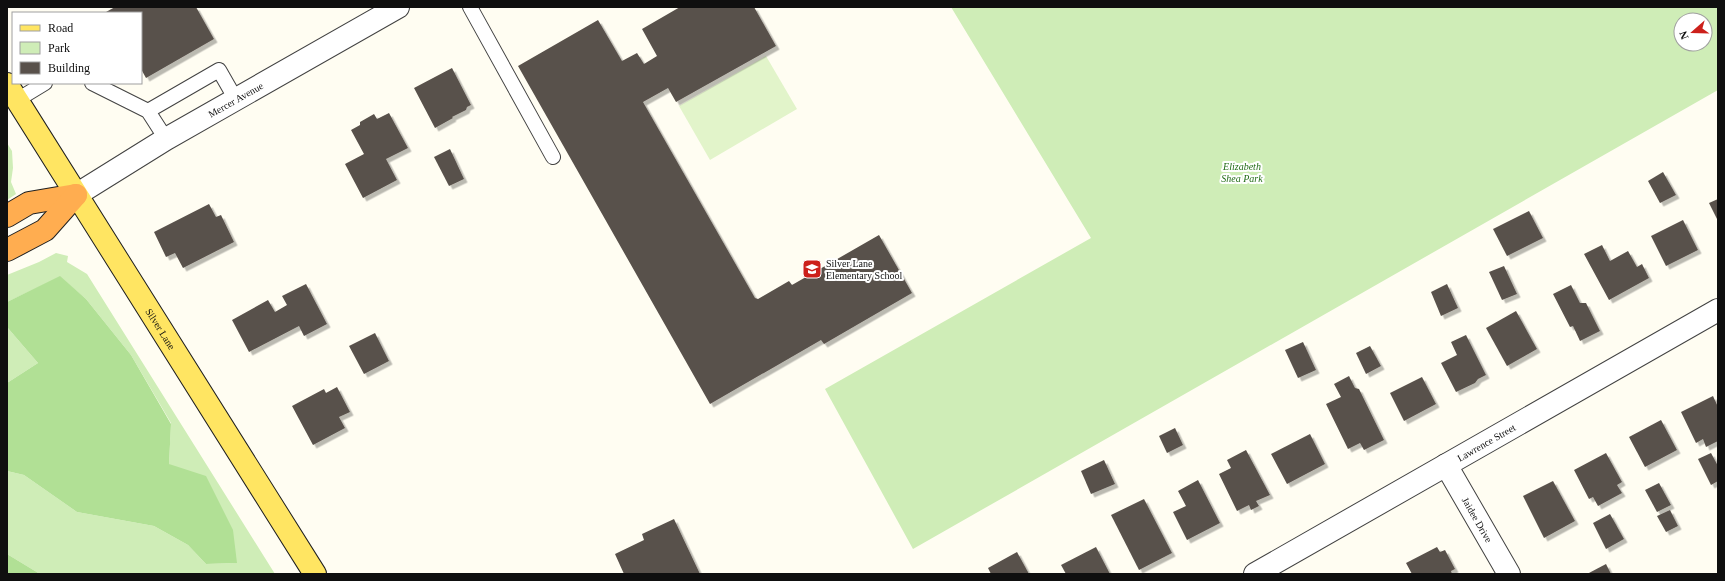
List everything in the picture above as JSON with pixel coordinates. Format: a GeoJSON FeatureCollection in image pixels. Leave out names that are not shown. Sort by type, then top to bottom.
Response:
{"type":"FeatureCollection","features":[{"type":"Feature","properties":{"kind":"highway"},"geometry":{"type":"LineString","coordinates":[[7,216],[29,203],[76,195]]}},
{"type":"Feature","properties":{"kind":"highway"},"geometry":{"type":"LineString","coordinates":[[7,250],[45,230],[76,195]]}},
{"type":"Feature","properties":{"kind":"main road","name":"Silver Lane"},"geometry":{"type":"LineString","coordinates":[[12,92],[315,574]]}},
{"type":"Feature","properties":{"kind":"street","name":"Mercer Avenue"},"geometry":{"type":"LineString","coordinates":[[76,195],[235,98],[398,7]]}},
{"type":"Feature","properties":{"kind":"street","name":"Lawrence Street"},"geometry":{"type":"LineString","coordinates":[[1255,574],[1718,310]]}},
{"type":"Feature","properties":{"kind":"street","name":"Jaidee Drive"},"geometry":{"type":"LineString","coordinates":[[1446,465],[1509,574]]}},
{"type":"Feature","properties":{"kind":"lane"},"geometry":{"type":"LineString","coordinates":[[470,7],[553,157]]}},
{"type":"Feature","properties":{"kind":"lane"},"geometry":{"type":"LineString","coordinates":[[148,110],[219,70],[235,98]]}},
{"type":"Feature","properties":{"kind":"lane"},"geometry":{"type":"LineString","coordinates":[[12,92],[41,84]]}},
{"type":"Feature","properties":{"kind":"lane"},"geometry":{"type":"LineString","coordinates":[[94,84],[148,110],[166,139]]}},
{"type":"Feature","properties":{"kind":"green space","name":"Elizabeth Shea Park"},"geometry":{"type":"Polygon","coordinates":[[[951,7],[1718,7],[1718,90],[913,549],[825,389],[1091,238],[951,7]]]}},
{"type":"Feature","properties":{"kind":"green space"},"geometry":{"type":"Polygon","coordinates":[[[766,56],[797,109],[710,160],[679,106],[766,56]]]}},
{"type":"Feature","properties":{"kind":"green space"},"geometry":{"type":"Polygon","coordinates":[[[7,143],[12,151],[13,168],[11,182],[16,194],[7,200],[7,143]]]}},
{"type":"Feature","properties":{"kind":"green space"},"geometry":{"type":"Polygon","coordinates":[[[56,253],[68,256],[67,262],[87,274],[275,574],[40,574],[7,554],[7,471],[24,475],[77,512],[154,526],[188,545],[206,564],[236,563],[169,464],[171,423],[131,355],[86,299],[60,277],[7,302],[7,275],[39,262],[56,253]]]}},
{"type":"Feature","properties":{"kind":"green space"},"geometry":{"type":"Polygon","coordinates":[[[60,276],[86,299],[131,355],[171,424],[169,464],[206,476],[233,530],[237,563],[206,564],[188,545],[154,526],[77,512],[24,475],[7,471],[7,383],[38,363],[7,327],[7,302],[60,276]]]}},
{"type":"Feature","properties":{"kind":"green space"},"geometry":{"type":"Polygon","coordinates":[[[7,327],[38,363],[7,383],[7,327]]]}},
{"type":"Feature","properties":{"kind":"green space"},"geometry":{"type":"Polygon","coordinates":[[[7,554],[40,574],[7,574],[7,554]]]}},
{"type":"Feature","properties":{"kind":"building"},"geometry":{"type":"Polygon","coordinates":[[[115,7],[196,7],[214,39],[146,78],[142,71],[142,12],[106,12],[115,7]]]}},
{"type":"Feature","properties":{"kind":"building"},"geometry":{"type":"Polygon","coordinates":[[[680,7],[754,7],[776,46],[676,102],[668,88],[643,102],[755,298],[758,299],[789,281],[792,285],[879,235],[912,293],[824,344],[821,340],[710,404],[518,66],[598,20],[622,61],[637,53],[644,64],[657,56],[642,29],[680,7]]]}},
{"type":"Feature","properties":{"kind":"building"},"geometry":{"type":"Polygon","coordinates":[[[452,68],[471,105],[467,107],[466,110],[435,128],[414,88],[452,68]]]}},
{"type":"Feature","properties":{"kind":"building"},"geometry":{"type":"Polygon","coordinates":[[[389,113],[408,148],[386,159],[397,180],[363,198],[345,164],[364,154],[351,130],[360,125],[360,122],[374,114],[377,119],[389,113]]]}},
{"type":"Feature","properties":{"kind":"building"},"geometry":{"type":"Polygon","coordinates":[[[450,149],[464,179],[449,186],[434,157],[450,149]]]}},
{"type":"Feature","properties":{"kind":"building"},"geometry":{"type":"Polygon","coordinates":[[[1663,172],[1676,195],[1660,203],[1648,181],[1663,172]]]}},
{"type":"Feature","properties":{"kind":"building"},"geometry":{"type":"Polygon","coordinates":[[[1718,199],[1718,221],[1709,203],[1718,199]]]}},
{"type":"Feature","properties":{"kind":"building"},"geometry":{"type":"Polygon","coordinates":[[[209,204],[216,217],[221,215],[234,242],[183,268],[175,253],[166,257],[154,232],[209,204]]]}},
{"type":"Feature","properties":{"kind":"building"},"geometry":{"type":"Polygon","coordinates":[[[1529,211],[1543,238],[1507,256],[1493,229],[1529,211]]]}},
{"type":"Feature","properties":{"kind":"building"},"geometry":{"type":"Polygon","coordinates":[[[1683,220],[1698,250],[1666,266],[1651,236],[1683,220]]]}},
{"type":"Feature","properties":{"kind":"building"},"geometry":{"type":"Polygon","coordinates":[[[1602,245],[1610,261],[1628,251],[1637,267],[1642,264],[1649,278],[1609,300],[1584,254],[1602,245]]]}},
{"type":"Feature","properties":{"kind":"building"},"geometry":{"type":"Polygon","coordinates":[[[1504,266],[1517,294],[1502,300],[1489,272],[1504,266]]]}},
{"type":"Feature","properties":{"kind":"building"},"geometry":{"type":"Polygon","coordinates":[[[306,284],[327,324],[304,336],[299,326],[249,352],[232,320],[268,300],[275,312],[287,305],[282,296],[306,284]]]}},
{"type":"Feature","properties":{"kind":"building"},"geometry":{"type":"Polygon","coordinates":[[[1447,284],[1458,308],[1441,316],[1431,292],[1447,284]]]}},
{"type":"Feature","properties":{"kind":"building"},"geometry":{"type":"Polygon","coordinates":[[[1571,285],[1580,303],[1586,303],[1600,331],[1580,341],[1573,326],[1570,327],[1553,294],[1571,285]]]}},
{"type":"Feature","properties":{"kind":"building"},"geometry":{"type":"Polygon","coordinates":[[[1516,311],[1537,349],[1507,366],[1486,328],[1516,311]]]}},
{"type":"Feature","properties":{"kind":"building"},"geometry":{"type":"Polygon","coordinates":[[[375,333],[389,361],[364,374],[349,346],[375,333]]]}},
{"type":"Feature","properties":{"kind":"building"},"geometry":{"type":"Polygon","coordinates":[[[1466,335],[1486,375],[1478,379],[1475,383],[1456,392],[1441,363],[1457,355],[1451,342],[1466,335]]]}},
{"type":"Feature","properties":{"kind":"building"},"geometry":{"type":"Polygon","coordinates":[[[1303,342],[1316,370],[1298,378],[1285,350],[1303,342]]]}},
{"type":"Feature","properties":{"kind":"building"},"geometry":{"type":"Polygon","coordinates":[[[1370,346],[1381,366],[1366,374],[1356,353],[1370,346]]]}},
{"type":"Feature","properties":{"kind":"building"},"geometry":{"type":"Polygon","coordinates":[[[1349,376],[1355,388],[1359,389],[1384,440],[1364,450],[1360,443],[1348,449],[1326,404],[1341,397],[1334,384],[1349,376]]]}},
{"type":"Feature","properties":{"kind":"building"},"geometry":{"type":"Polygon","coordinates":[[[1422,377],[1436,404],[1404,421],[1390,393],[1422,377]]]}},
{"type":"Feature","properties":{"kind":"building"},"geometry":{"type":"Polygon","coordinates":[[[337,387],[350,412],[339,417],[345,428],[313,445],[292,406],[324,389],[326,393],[337,387]]]}},
{"type":"Feature","properties":{"kind":"building"},"geometry":{"type":"Polygon","coordinates":[[[1713,396],[1718,407],[1718,441],[1706,447],[1703,439],[1696,443],[1681,412],[1713,396]]]}},
{"type":"Feature","properties":{"kind":"building"},"geometry":{"type":"Polygon","coordinates":[[[1661,420],[1677,450],[1645,467],[1629,437],[1661,420]]]}},
{"type":"Feature","properties":{"kind":"building"},"geometry":{"type":"Polygon","coordinates":[[[1175,428],[1183,445],[1167,453],[1159,436],[1175,428]]]}},
{"type":"Feature","properties":{"kind":"building"},"geometry":{"type":"Polygon","coordinates":[[[1310,434],[1325,464],[1287,484],[1271,454],[1310,434]]]}},
{"type":"Feature","properties":{"kind":"building"},"geometry":{"type":"Polygon","coordinates":[[[1246,450],[1270,495],[1256,501],[1259,506],[1251,510],[1249,505],[1237,511],[1219,474],[1231,468],[1227,460],[1246,450]]]}},
{"type":"Feature","properties":{"kind":"building"},"geometry":{"type":"Polygon","coordinates":[[[1606,453],[1622,482],[1617,485],[1622,493],[1598,506],[1593,497],[1589,499],[1574,470],[1606,453]]]}},
{"type":"Feature","properties":{"kind":"building"},"geometry":{"type":"Polygon","coordinates":[[[1711,453],[1718,466],[1718,481],[1711,485],[1698,459],[1711,453]]]}},
{"type":"Feature","properties":{"kind":"building"},"geometry":{"type":"Polygon","coordinates":[[[1104,460],[1115,484],[1091,494],[1081,471],[1104,460]]]}},
{"type":"Feature","properties":{"kind":"building"},"geometry":{"type":"Polygon","coordinates":[[[1198,480],[1220,523],[1187,540],[1173,512],[1186,506],[1178,491],[1198,480]]]}},
{"type":"Feature","properties":{"kind":"building"},"geometry":{"type":"Polygon","coordinates":[[[1553,481],[1575,521],[1544,538],[1523,496],[1553,481]]]}},
{"type":"Feature","properties":{"kind":"building"},"geometry":{"type":"Polygon","coordinates":[[[1659,483],[1671,505],[1657,512],[1645,490],[1659,483]]]}},
{"type":"Feature","properties":{"kind":"building"},"geometry":{"type":"Polygon","coordinates":[[[1144,499],[1172,553],[1139,570],[1111,515],[1144,499]]]}},
{"type":"Feature","properties":{"kind":"building"},"geometry":{"type":"Polygon","coordinates":[[[1670,510],[1678,526],[1666,532],[1657,516],[1670,510]]]}},
{"type":"Feature","properties":{"kind":"building"},"geometry":{"type":"Polygon","coordinates":[[[1610,514],[1624,539],[1606,549],[1593,523],[1610,514]]]}},
{"type":"Feature","properties":{"kind":"building"},"geometry":{"type":"Polygon","coordinates":[[[674,519],[700,574],[624,574],[615,554],[644,540],[642,534],[674,519]]]}},
{"type":"Feature","properties":{"kind":"building"},"geometry":{"type":"Polygon","coordinates":[[[1096,547],[1110,574],[1066,574],[1061,565],[1096,547]]]}},
{"type":"Feature","properties":{"kind":"building"},"geometry":{"type":"Polygon","coordinates":[[[1437,547],[1440,552],[1445,550],[1455,569],[1451,571],[1452,574],[1412,574],[1406,563],[1437,547]]]}},
{"type":"Feature","properties":{"kind":"building"},"geometry":{"type":"Polygon","coordinates":[[[1017,552],[1029,574],[991,574],[988,568],[1017,552]]]}},
{"type":"Feature","properties":{"kind":"building"},"geometry":{"type":"Polygon","coordinates":[[[1606,564],[1611,574],[1587,574],[1606,564]]]}},
{"type":"Feature","properties":{"kind":"place","name":"Silver Lane Elementary School"},"geometry":{"type":"Point","coordinates":[812,269]}}]}
